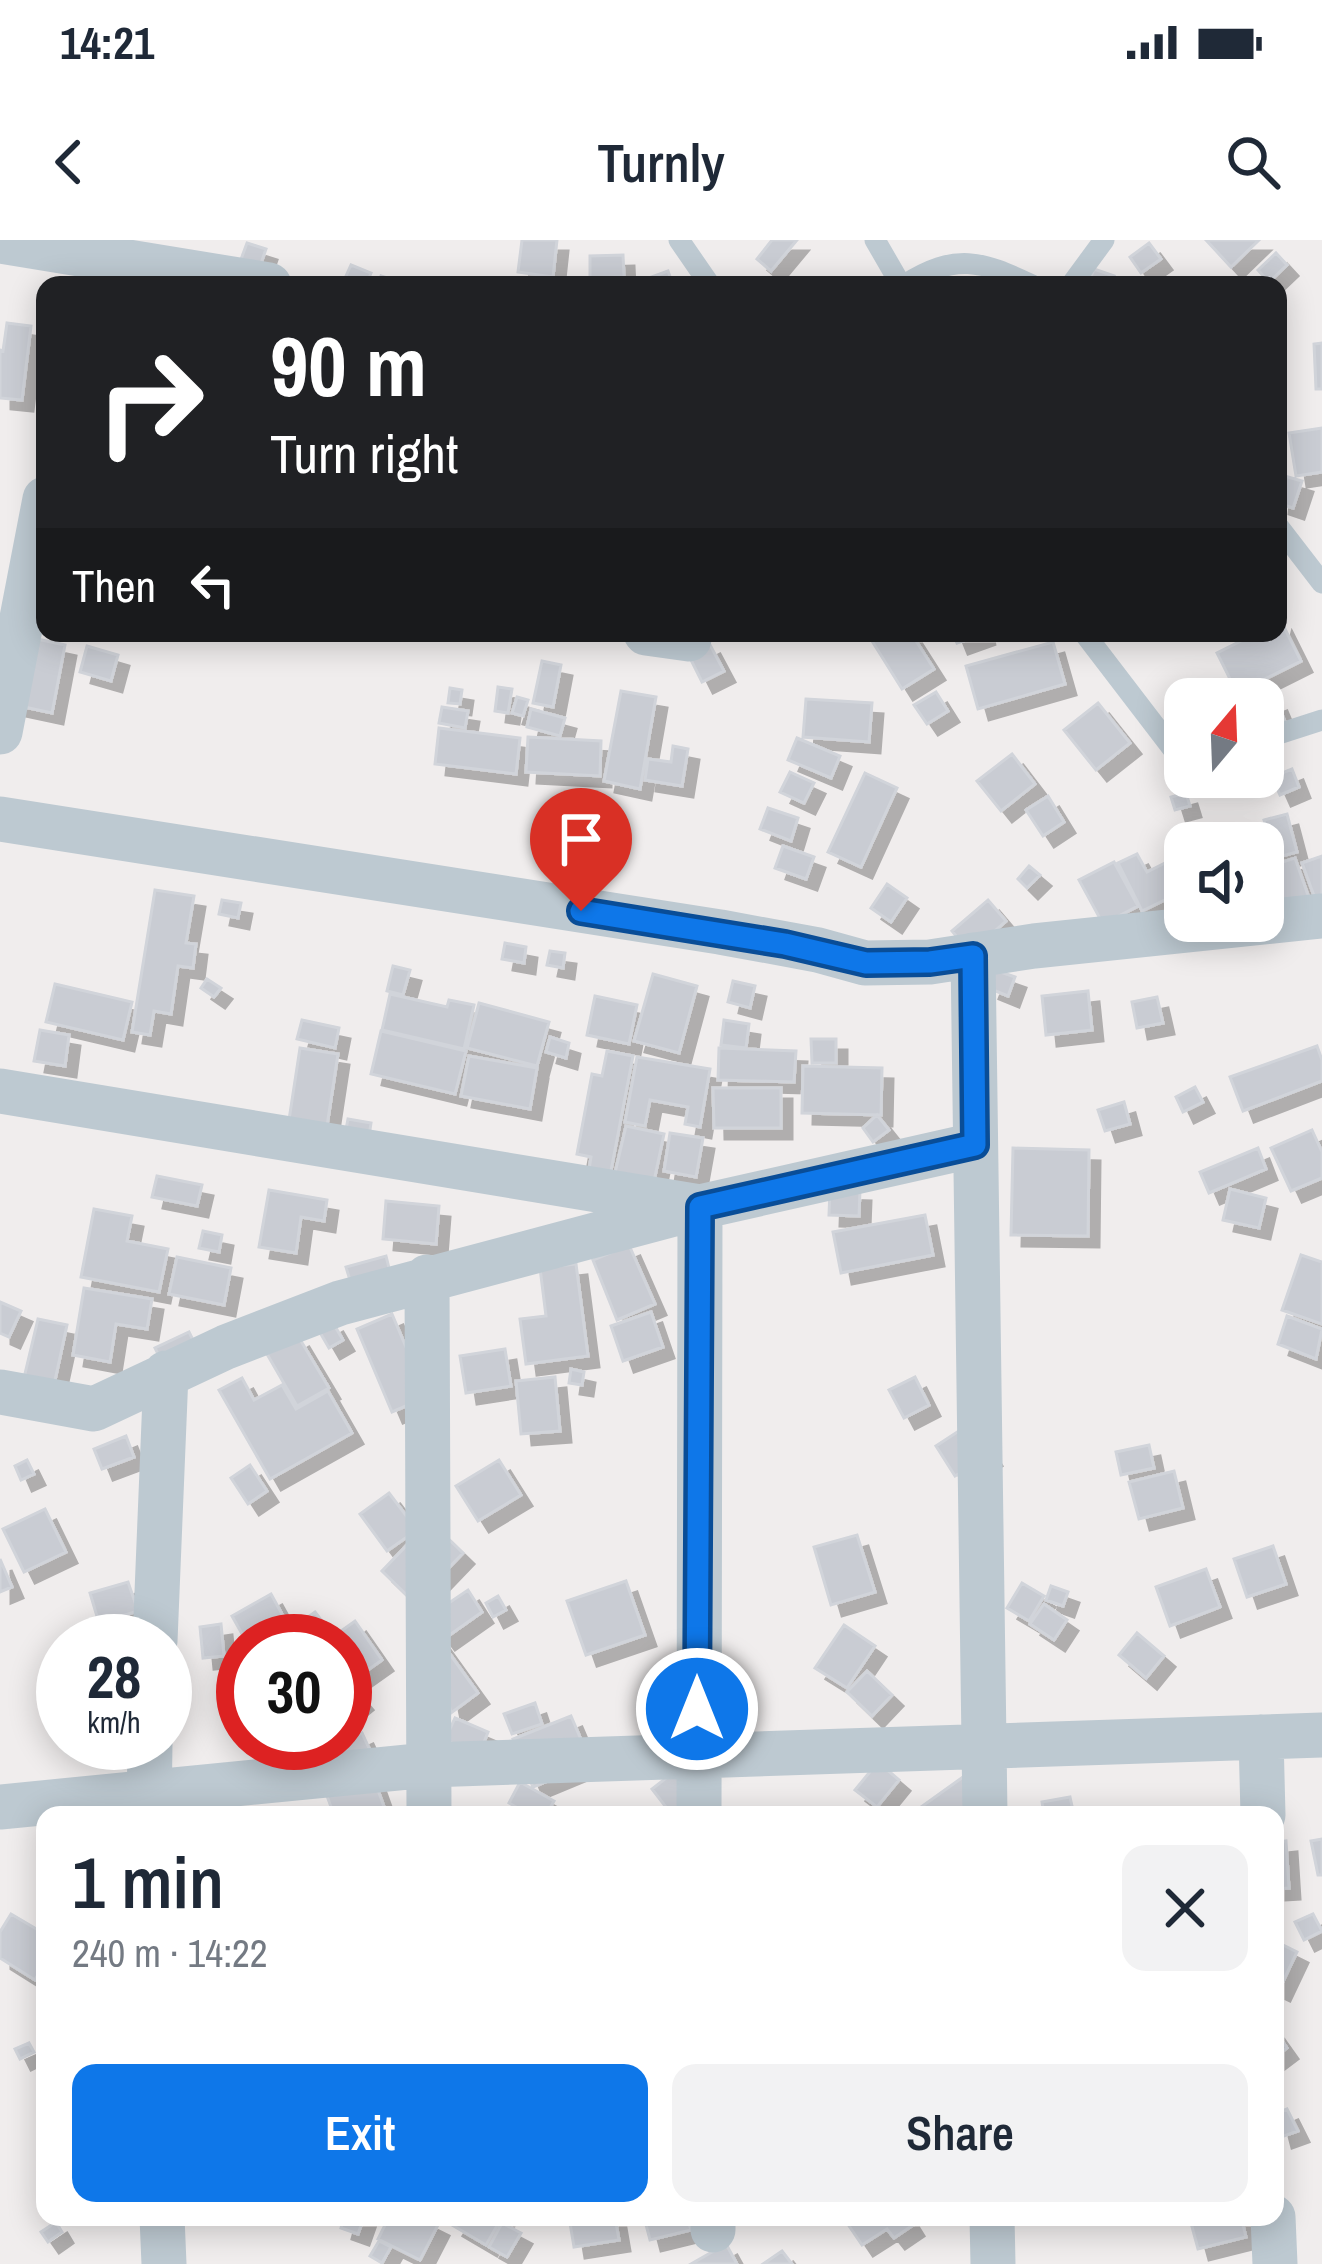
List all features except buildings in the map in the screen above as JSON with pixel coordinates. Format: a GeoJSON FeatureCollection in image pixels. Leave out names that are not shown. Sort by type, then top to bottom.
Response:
{"type":"FeatureCollection","features":[{"type":"Feature","properties":{"kind":"street"},"geometry":{"type":"LineString","coordinates":[[0,241],[206,276]]}},
{"type":"Feature","properties":{"kind":"street"},"geometry":{"type":"LineString","coordinates":[[0,732],[27,544]]}},
{"type":"Feature","properties":{"kind":"street"},"geometry":{"type":"LineString","coordinates":[[0,819],[720,932],[866,963],[930,962],[1322,916]]}},
{"type":"Feature","properties":{"kind":"street"},"geometry":{"type":"LineString","coordinates":[[973,956],[986,1806]]}},
{"type":"Feature","properties":{"kind":"street"},"geometry":{"type":"LineString","coordinates":[[0,1091],[700,1207]]}},
{"type":"Feature","properties":{"kind":"street"},"geometry":{"type":"LineString","coordinates":[[0,1392],[94,1409],[166,1372],[340,1303],[700,1207],[975,1145]]}},
{"type":"Feature","properties":{"kind":"street"},"geometry":{"type":"LineString","coordinates":[[699,1806],[700,1207]]}},
{"type":"Feature","properties":{"kind":"street"},"geometry":{"type":"LineString","coordinates":[[427,1277],[429,1806]]}},
{"type":"Feature","properties":{"kind":"street"},"geometry":{"type":"LineString","coordinates":[[155,1614],[166,1372]]}},
{"type":"Feature","properties":{"kind":"street"},"geometry":{"type":"LineString","coordinates":[[49,1806],[148,1804],[428,1765],[1322,1736]]}},
{"type":"Feature","properties":{"kind":"street"},"geometry":{"type":"LineString","coordinates":[[1261,1737],[1263,1806]]}},
{"type":"Feature","properties":{"kind":"street"},"geometry":{"type":"LineString","coordinates":[[148,1804],[149,1770]]}},
{"type":"Feature","properties":{"kind":"street"},"geometry":{"type":"LineString","coordinates":[[0,1807],[36,1806]]}},
{"type":"Feature","properties":{"kind":"street"},"geometry":{"type":"LineString","coordinates":[[162,2226],[164,2264]]}},
{"type":"Feature","properties":{"kind":"street"},"geometry":{"type":"LineString","coordinates":[[992,2226],[992,2264]]}},
{"type":"Feature","properties":{"kind":"street"},"geometry":{"type":"LineString","coordinates":[[1273,2226],[1275,2264]]}},
{"type":"Feature","properties":{"kind":"lane"},"geometry":{"type":"LineString","coordinates":[[679,240],[704,276]]}},
{"type":"Feature","properties":{"kind":"lane"},"geometry":{"type":"LineString","coordinates":[[875,240],[897,276]]}},
{"type":"Feature","properties":{"kind":"lane"},"geometry":{"type":"LineString","coordinates":[[1078,276],[1104,240]]}},
{"type":"Feature","properties":{"kind":"lane"},"geometry":{"type":"LineString","coordinates":[[917,276],[928,269],[982,261],[1013,276]]}},
{"type":"Feature","properties":{"kind":"lane"},"geometry":{"type":"LineString","coordinates":[[1287,538],[1322,583]]}},
{"type":"Feature","properties":{"kind":"lane"},"geometry":{"type":"LineString","coordinates":[[1091,642],[1164,738]]}},
{"type":"Feature","properties":{"kind":"lane"},"geometry":{"type":"LineString","coordinates":[[1284,732],[1322,720]]}},
{"type":"Feature","properties":{"kind":"route"},"geometry":{"type":"LineString","coordinates":[[581,911],[720,932],[866,963],[973,956],[975,1145],[700,1207],[697,1709]]}}]}
